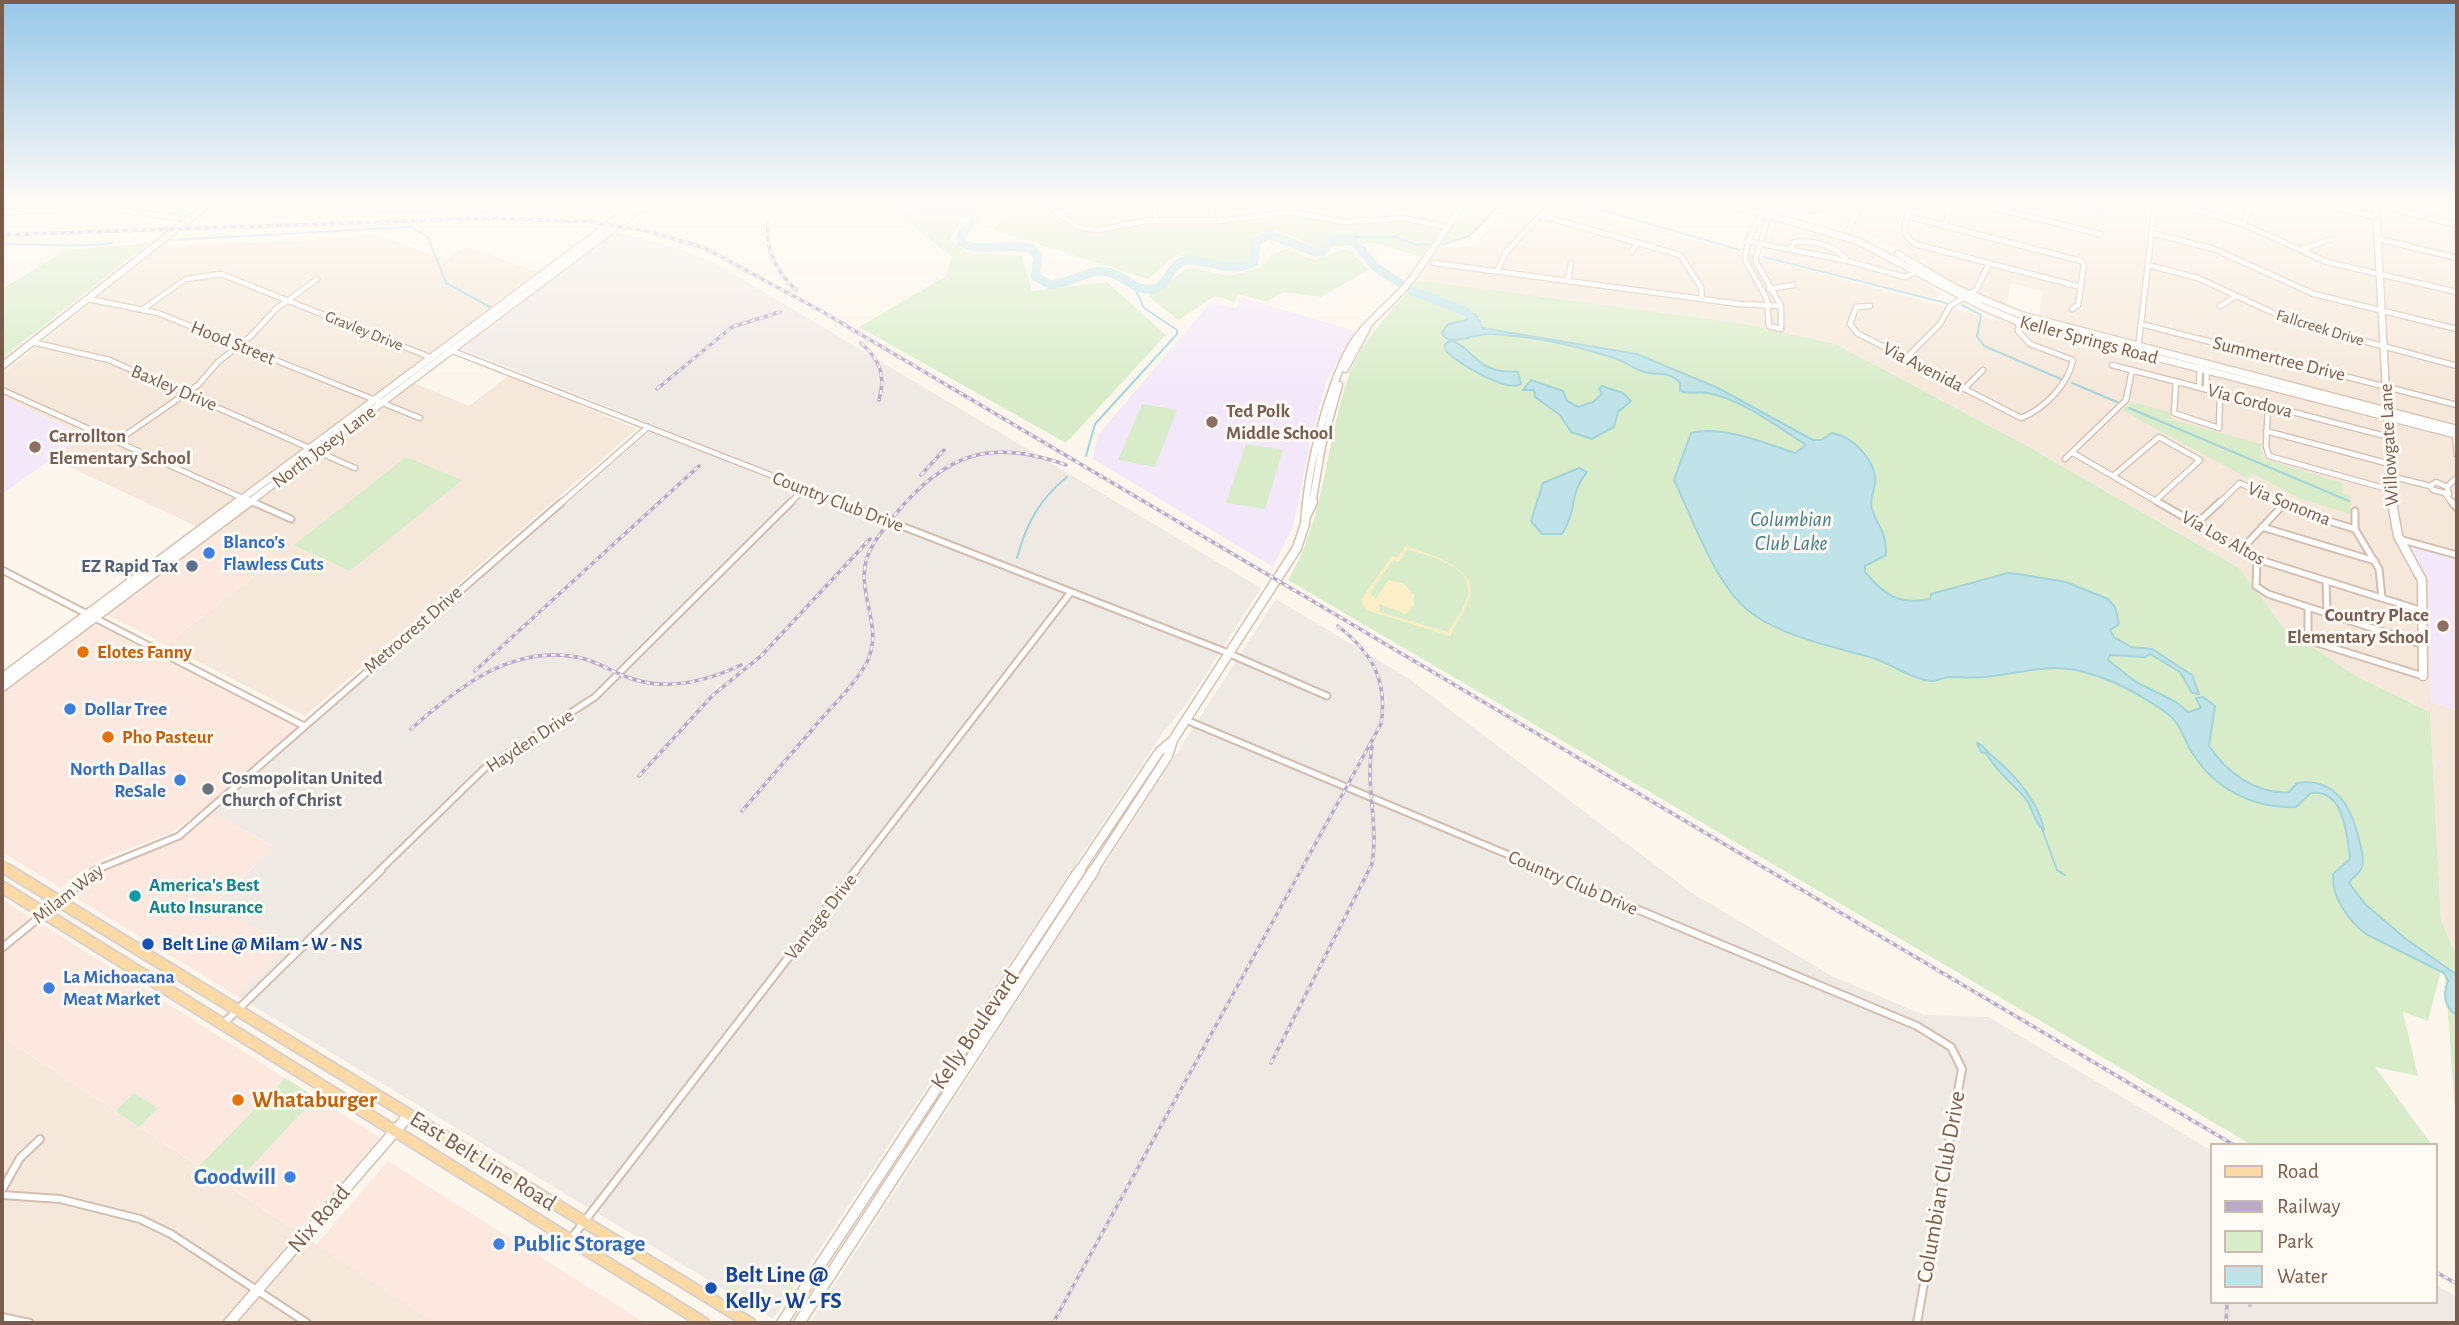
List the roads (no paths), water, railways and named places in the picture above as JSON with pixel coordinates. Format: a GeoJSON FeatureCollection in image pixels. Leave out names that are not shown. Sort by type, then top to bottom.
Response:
{"type":"FeatureCollection","features":[{"type":"Feature","properties":{"kind":"main road","name":"East Belt Line Road"},"geometry":{"type":"LineString","coordinates":[[2,866],[750,1323]]}},
{"type":"Feature","properties":{"kind":"main road","name":"East Belt Line Road"},"geometry":{"type":"LineString","coordinates":[[2,887],[704,1323]]}},
{"type":"Feature","properties":{"kind":"street"},"geometry":{"type":"LineString","coordinates":[[2,366],[129,267]]}},
{"type":"Feature","properties":{"kind":"street","name":"North Josey Lane"},"geometry":{"type":"LineString","coordinates":[[2,687],[555,267]]}},
{"type":"Feature","properties":{"kind":"street","name":"North Josey Lane"},"geometry":{"type":"LineString","coordinates":[[379,402],[432,358],[449,349],[561,267]]}},
{"type":"Feature","properties":{"kind":"street","name":"Kelly Boulevard"},"geometry":{"type":"LineString","coordinates":[[782,1323],[1122,806],[1159,752],[1172,740],[1186,720],[1291,559],[1306,516],[1311,511],[1324,424],[1339,369],[1362,330],[1367,328],[1409,283],[1420,267]]}},
{"type":"Feature","properties":{"kind":"street"},"geometry":{"type":"LineString","coordinates":[[1464,267],[1702,299],[1782,306]]}},
{"type":"Feature","properties":{"kind":"street"},"geometry":{"type":"LineString","coordinates":[[1497,271],[1499,267]]}},
{"type":"Feature","properties":{"kind":"street"},"geometry":{"type":"LineString","coordinates":[[1568,280],[1570,267]]}},
{"type":"Feature","properties":{"kind":"street"},"geometry":{"type":"LineString","coordinates":[[1689,267],[1701,287],[1702,299]]}},
{"type":"Feature","properties":{"kind":"street"},"geometry":{"type":"LineString","coordinates":[[1749,267],[1770,306],[1769,326],[1776,329],[1783,326],[1782,306],[1759,267]]}},
{"type":"Feature","properties":{"kind":"street"},"geometry":{"type":"LineString","coordinates":[[1869,267],[1905,277],[1916,272]]}},
{"type":"Feature","properties":{"kind":"street","name":"Keller Springs Road"},"geometry":{"type":"LineString","coordinates":[[1908,267],[2019,322],[2138,349]]}},
{"type":"Feature","properties":{"kind":"street","name":"Keller Springs Road"},"geometry":{"type":"LineString","coordinates":[[1918,267],[1965,296],[2021,315],[2138,349],[2456,433]]}},
{"type":"Feature","properties":{"kind":"street"},"geometry":{"type":"LineString","coordinates":[[1906,358],[1940,324],[1950,306],[1976,290],[1988,267]]}},
{"type":"Feature","properties":{"kind":"street"},"geometry":{"type":"LineString","coordinates":[[2000,267],[2081,287]]}},
{"type":"Feature","properties":{"kind":"street"},"geometry":{"type":"LineString","coordinates":[[2072,309],[2078,305],[2084,267]]}},
{"type":"Feature","properties":{"kind":"street"},"geometry":{"type":"LineString","coordinates":[[2138,349],[2148,267]]}},
{"type":"Feature","properties":{"kind":"street","name":"Fallcreek Drive"},"geometry":{"type":"LineString","coordinates":[[2155,267],[2198,278],[2293,322],[2457,366]]}},
{"type":"Feature","properties":{"kind":"street"},"geometry":{"type":"LineString","coordinates":[[2254,267],[2314,294],[2457,329]]}},
{"type":"Feature","properties":{"kind":"street"},"geometry":{"type":"LineString","coordinates":[[2350,267],[2457,292]]}},
{"type":"Feature","properties":{"kind":"street","name":"Willowgate Lane"},"geometry":{"type":"LineString","coordinates":[[2379,267],[2396,538],[2420,575],[2423,676]]}},
{"type":"Feature","properties":{"kind":"street","name":"Gravley Drive"},"geometry":{"type":"LineString","coordinates":[[143,309],[177,284],[211,274],[221,274],[432,358]]}},
{"type":"Feature","properties":{"kind":"street"},"geometry":{"type":"LineString","coordinates":[[117,441],[186,393],[288,299],[317,279]]}},
{"type":"Feature","properties":{"kind":"street"},"geometry":{"type":"LineString","coordinates":[[1763,290],[1793,285]]}},
{"type":"Feature","properties":{"kind":"street"},"geometry":{"type":"LineString","coordinates":[[2220,306],[2235,297]]}},
{"type":"Feature","properties":{"kind":"street","name":"Hood Street"},"geometry":{"type":"LineString","coordinates":[[88,299],[143,309],[379,402]]}},
{"type":"Feature","properties":{"kind":"street","name":"Via Avenida"},"geometry":{"type":"LineString","coordinates":[[1870,306],[1856,307],[1852,329],[2018,417],[2028,416],[2071,374],[2073,360],[2027,343],[2018,331],[2019,322]]}},
{"type":"Feature","properties":{"kind":"street","name":"Summertree Drive"},"geometry":{"type":"LineString","coordinates":[[2141,324],[2457,405]]}},
{"type":"Feature","properties":{"kind":"street","name":"Baxley Drive"},"geometry":{"type":"LineString","coordinates":[[32,342],[97,356],[355,468]]}},
{"type":"Feature","properties":{"kind":"street","name":"Country Club Drive"},"geometry":{"type":"LineString","coordinates":[[449,349],[1231,654]]}},
{"type":"Feature","properties":{"kind":"street","name":"Via Cordova"},"geometry":{"type":"LineString","coordinates":[[2112,365],[2389,437]]}},
{"type":"Feature","properties":{"kind":"street"},"geometry":{"type":"LineString","coordinates":[[2199,387],[2203,366]]}},
{"type":"Feature","properties":{"kind":"street"},"geometry":{"type":"LineString","coordinates":[[2203,366],[2206,389]]}},
{"type":"Feature","properties":{"kind":"street"},"geometry":{"type":"LineString","coordinates":[[1964,388],[1983,370]]}},
{"type":"Feature","properties":{"kind":"street"},"geometry":{"type":"LineString","coordinates":[[2065,459],[2126,400],[2130,392],[2132,370]]}},
{"type":"Feature","properties":{"kind":"street"},"geometry":{"type":"LineString","coordinates":[[2176,381],[2174,413],[2219,428],[2220,393]]}},
{"type":"Feature","properties":{"kind":"street"},"geometry":{"type":"LineString","coordinates":[[2,390],[249,498],[290,519]]}},
{"type":"Feature","properties":{"kind":"street"},"geometry":{"type":"LineString","coordinates":[[379,402],[420,418]]}},
{"type":"Feature","properties":{"kind":"street"},"geometry":{"type":"LineString","coordinates":[[2268,405],[2266,453],[2273,458],[2391,490]]}},
{"type":"Feature","properties":{"kind":"street","name":"Metrocrest Drive"},"geometry":{"type":"LineString","coordinates":[[179,836],[648,427]]}},
{"type":"Feature","properties":{"kind":"street"},"geometry":{"type":"LineString","coordinates":[[2266,431],[2390,464]]}},
{"type":"Feature","properties":{"kind":"street"},"geometry":{"type":"LineString","coordinates":[[2456,433],[2457,455]]}},
{"type":"Feature","properties":{"kind":"street"},"geometry":{"type":"LineString","coordinates":[[2113,476],[2159,437],[2200,460],[2155,501]]}},
{"type":"Feature","properties":{"kind":"street","name":"Via Los Altos"},"geometry":{"type":"LineString","coordinates":[[2073,453],[2257,559],[2423,611]]}},
{"type":"Feature","properties":{"kind":"street"},"geometry":{"type":"LineString","coordinates":[[2390,475],[2430,486],[2446,495],[2457,508]]}},
{"type":"Feature","properties":{"kind":"street"},"geometry":{"type":"LineString","coordinates":[[2447,487],[2457,477]]}},
{"type":"Feature","properties":{"kind":"street"},"geometry":{"type":"LineString","coordinates":[[2430,486],[2435,482],[2447,487],[2450,491],[2446,495]]}},
{"type":"Feature","properties":{"kind":"street","name":"Via Sonoma"},"geometry":{"type":"LineString","coordinates":[[2196,524],[2240,483],[2283,505],[2355,529]]}},
{"type":"Feature","properties":{"kind":"street","name":"Hayden Drive"},"geometry":{"type":"LineString","coordinates":[[224,1023],[485,768],[595,697],[804,489]]}},
{"type":"Feature","properties":{"kind":"street"},"geometry":{"type":"LineString","coordinates":[[2241,550],[2283,505]]}},
{"type":"Feature","properties":{"kind":"street"},"geometry":{"type":"LineString","coordinates":[[2355,512],[2355,529],[2375,561],[2382,598]]}},
{"type":"Feature","properties":{"kind":"street"},"geometry":{"type":"LineString","coordinates":[[2262,527],[2360,559],[2375,561]]}},
{"type":"Feature","properties":{"kind":"street"},"geometry":{"type":"LineString","coordinates":[[2396,538],[2457,555]]}},
{"type":"Feature","properties":{"kind":"street"},"geometry":{"type":"LineString","coordinates":[[2257,559],[2258,589],[2424,645]]}},
{"type":"Feature","properties":{"kind":"street"},"geometry":{"type":"LineString","coordinates":[[2,570],[304,726]]}},
{"type":"Feature","properties":{"kind":"street"},"geometry":{"type":"LineString","coordinates":[[2326,581],[2327,614]]}},
{"type":"Feature","properties":{"kind":"street","name":"Vantage Drive"},"geometry":{"type":"LineString","coordinates":[[570,1240],[1071,592]]}},
{"type":"Feature","properties":{"kind":"street"},"geometry":{"type":"LineString","coordinates":[[2308,608],[2308,632],[2314,642],[2423,676]]}},
{"type":"Feature","properties":{"kind":"street","name":"North Josey Lane"},"geometry":{"type":"LineString","coordinates":[[2,678],[92,616]]}},
{"type":"Feature","properties":{"kind":"street"},"geometry":{"type":"LineString","coordinates":[[1231,654],[1327,696]]}},
{"type":"Feature","properties":{"kind":"street","name":"Country Club Drive"},"geometry":{"type":"LineString","coordinates":[[1186,720],[1880,1011],[1931,1034],[1955,1051]]}},
{"type":"Feature","properties":{"kind":"street","name":"Kelly Boulevard"},"geometry":{"type":"LineString","coordinates":[[799,1323],[1133,811],[1168,756],[1172,740]]}},
{"type":"Feature","properties":{"kind":"street"},"geometry":{"type":"LineString","coordinates":[[1122,806],[1133,811]]}},
{"type":"Feature","properties":{"kind":"street","name":"Milam Way"},"geometry":{"type":"LineString","coordinates":[[2,948],[57,900],[106,864],[179,836]]}},
{"type":"Feature","properties":{"kind":"street"},"geometry":{"type":"LineString","coordinates":[[1034,941],[1045,946]]}},
{"type":"Feature","properties":{"kind":"street","name":"Columbian Club Drive"},"geometry":{"type":"LineString","coordinates":[[1917,1323],[1962,1069],[1955,1051]]}},
{"type":"Feature","properties":{"kind":"street"},"geometry":{"type":"LineString","coordinates":[[936,1088],[948,1095]]}},
{"type":"Feature","properties":{"kind":"street","name":"Nix Road"},"geometry":{"type":"LineString","coordinates":[[229,1323],[409,1115]]}},
{"type":"Feature","properties":{"kind":"street"},"geometry":{"type":"LineString","coordinates":[[40,1139],[20,1158],[2,1192],[60,1199],[140,1219],[171,1234],[307,1323]]}},
{"type":"Feature","properties":{"kind":"street"},"geometry":{"type":"LineString","coordinates":[[864,1196],[878,1203]]}},
{"type":"Feature","properties":{"kind":"street"},"geometry":{"type":"LineString","coordinates":[[2,1317],[30,1323]]}},
{"type":"Feature","properties":{"kind":"water","name":"Columbian Club Lake"},"geometry":{"type":"Polygon","coordinates":[[[1475,314],[1482,328],[1637,354],[1718,388],[1813,440],[1821,440],[1832,433],[1855,444],[1868,458],[1875,475],[1871,506],[1886,546],[1886,555],[1865,566],[1865,572],[1893,597],[1910,601],[1930,599],[1931,594],[2008,573],[2066,582],[2108,599],[2115,607],[2119,624],[2110,630],[2114,637],[2131,647],[2152,649],[2192,675],[2199,694],[2192,693],[2180,672],[2150,654],[2146,657],[2110,655],[2108,660],[2136,682],[2176,702],[2188,712],[2201,708],[2196,698],[2203,697],[2215,706],[2209,746],[2233,773],[2265,790],[2289,792],[2297,783],[2310,782],[2331,789],[2339,796],[2356,827],[2363,855],[2360,871],[2349,883],[2365,904],[2406,939],[2457,975],[2457,1015],[2449,1008],[2446,1000],[2448,981],[2444,973],[2366,934],[2342,908],[2335,891],[2333,874],[2350,859],[2342,815],[2331,798],[2322,793],[2311,793],[2296,807],[2280,807],[2237,794],[2224,787],[2202,766],[2171,716],[2127,689],[2094,675],[2077,670],[2048,668],[1984,677],[1925,680],[1880,660],[1812,641],[1767,623],[1740,603],[1728,589],[1707,553],[1674,480],[1691,433],[1730,433],[1795,453],[1806,445],[1758,414],[1732,401],[1707,393],[1680,391],[1680,383],[1671,376],[1647,373],[1602,354],[1555,342],[1507,335],[1485,334],[1454,340],[1444,337],[1442,332],[1448,324],[1468,320],[1467,316],[1475,314]]]}},
{"type":"Feature","properties":{"kind":"water"},"geometry":{"type":"Polygon","coordinates":[[[1449,341],[1458,344],[1486,366],[1518,372],[1521,384],[1514,386],[1494,381],[1471,369],[1446,351],[1445,345],[1449,341]]]}},
{"type":"Feature","properties":{"kind":"water"},"geometry":{"type":"Polygon","coordinates":[[[1531,380],[1563,391],[1567,401],[1578,407],[1593,402],[1602,394],[1599,389],[1602,386],[1623,393],[1631,401],[1618,412],[1614,427],[1592,439],[1571,432],[1560,415],[1535,397],[1534,390],[1523,390],[1531,380]]]}},
{"type":"Feature","properties":{"kind":"water"},"geometry":{"type":"Polygon","coordinates":[[[1579,468],[1587,472],[1577,488],[1570,517],[1562,534],[1542,534],[1531,521],[1543,483],[1579,468]]]}},
{"type":"Feature","properties":{"kind":"water"},"geometry":{"type":"Polygon","coordinates":[[[1977,743],[2023,787],[2036,808],[2044,830],[2025,798],[1986,753],[1981,752],[1977,743]]]}},
{"type":"Feature","properties":{"kind":"waterway"},"geometry":{"type":"LineString","coordinates":[[440,267],[446,283],[490,307]]}},
{"type":"Feature","properties":{"kind":"waterway"},"geometry":{"type":"LineString","coordinates":[[1036,267],[1035,276],[1050,285],[1101,271],[1148,290],[1160,286],[1175,267]]}},
{"type":"Feature","properties":{"kind":"waterway"},"geometry":{"type":"LineString","coordinates":[[1230,267],[1239,267]]}},
{"type":"Feature","properties":{"kind":"waterway"},"geometry":{"type":"LineString","coordinates":[[1376,267],[1400,283]]}},
{"type":"Feature","properties":{"kind":"waterway"},"geometry":{"type":"LineString","coordinates":[[1803,267],[1946,303]]}},
{"type":"Feature","properties":{"kind":"waterway"},"geometry":{"type":"LineString","coordinates":[[1086,456],[1095,424],[1177,334],[1177,330],[1144,308],[1134,286]]}},
{"type":"Feature","properties":{"kind":"waterway"},"geometry":{"type":"LineString","coordinates":[[1412,291],[1467,312],[1477,327]]}},
{"type":"Feature","properties":{"kind":"waterway"},"geometry":{"type":"LineString","coordinates":[[1962,305],[1981,315],[1977,336],[1984,346],[2061,379]]}},
{"type":"Feature","properties":{"kind":"waterway"},"geometry":{"type":"LineString","coordinates":[[2072,383],[2117,402]]}},
{"type":"Feature","properties":{"kind":"waterway"},"geometry":{"type":"LineString","coordinates":[[2129,408],[2349,501]]}},
{"type":"Feature","properties":{"kind":"waterway"},"geometry":{"type":"LineString","coordinates":[[1017,558],[1035,513],[1049,494],[1067,477]]}},
{"type":"Feature","properties":{"kind":"waterway"},"geometry":{"type":"LineString","coordinates":[[2042,829],[2057,870],[2065,875]]}},
{"type":"Feature","properties":{"kind":"railway"},"geometry":{"type":"LineString","coordinates":[[740,267],[823,312],[2231,1143]]}},
{"type":"Feature","properties":{"kind":"railway"},"geometry":{"type":"LineString","coordinates":[[778,267],[796,290]]}},
{"type":"Feature","properties":{"kind":"railway"},"geometry":{"type":"LineString","coordinates":[[657,389],[732,327],[780,312]]}},
{"type":"Feature","properties":{"kind":"railway"},"geometry":{"type":"LineString","coordinates":[[861,343],[880,368],[882,383],[879,400]]}},
{"type":"Feature","properties":{"kind":"railway"},"geometry":{"type":"LineString","coordinates":[[921,475],[944,450]]}},
{"type":"Feature","properties":{"kind":"railway"},"geometry":{"type":"LineString","coordinates":[[742,811],[847,691],[868,660],[873,636],[865,590],[865,566],[881,533],[913,495],[951,465],[971,457],[1014,453],[1066,465]]}},
{"type":"Feature","properties":{"kind":"railway"},"geometry":{"type":"LineString","coordinates":[[475,671],[699,466]]}},
{"type":"Feature","properties":{"kind":"railway"},"geometry":{"type":"LineString","coordinates":[[639,776],[713,695],[761,656],[870,539]]}},
{"type":"Feature","properties":{"kind":"railway"},"geometry":{"type":"LineString","coordinates":[[1053,1323],[1381,724],[1382,694],[1375,669],[1360,647],[1338,626]]}},
{"type":"Feature","properties":{"kind":"railway"},"geometry":{"type":"LineString","coordinates":[[411,729],[447,698],[467,685],[508,663],[530,657],[577,657],[627,677],[656,684],[699,680],[741,665]]}},
{"type":"Feature","properties":{"kind":"railway"},"geometry":{"type":"LineString","coordinates":[[1271,1063],[1372,864],[1372,747]]}},
{"type":"Feature","properties":{"kind":"railway"},"geometry":{"type":"LineString","coordinates":[[2438,1273],[2457,1284]]}},
{"type":"Feature","properties":{"kind":"railway"},"geometry":{"type":"LineString","coordinates":[[2226,1323],[2227,1304]]}},
{"type":"Feature","properties":{"kind":"place","name":"Ted Polk Middle School"},"geometry":{"type":"Point","coordinates":[1212,422]}},
{"type":"Feature","properties":{"kind":"place","name":"Carrollton Elementary School"},"geometry":{"type":"Point","coordinates":[35,447]}},
{"type":"Feature","properties":{"kind":"place","name":"Blanco's Flawless Cuts"},"geometry":{"type":"Point","coordinates":[209,553]}},
{"type":"Feature","properties":{"kind":"place","name":"EZ Rapid Tax"},"geometry":{"type":"Point","coordinates":[192,566]}},
{"type":"Feature","properties":{"kind":"place","name":"Country Place Elementary School"},"geometry":{"type":"Point","coordinates":[2443,626]}},
{"type":"Feature","properties":{"kind":"place","name":"Elotes Fanny"},"geometry":{"type":"Point","coordinates":[83,652]}},
{"type":"Feature","properties":{"kind":"place","name":"Dollar Tree"},"geometry":{"type":"Point","coordinates":[70,709]}},
{"type":"Feature","properties":{"kind":"place","name":"Pho Pasteur"},"geometry":{"type":"Point","coordinates":[108,737]}},
{"type":"Feature","properties":{"kind":"place","name":"North Dallas ReSale"},"geometry":{"type":"Point","coordinates":[180,780]}},
{"type":"Feature","properties":{"kind":"place","name":"Cosmopolitan United Church of Christ"},"geometry":{"type":"Point","coordinates":[208,789]}},
{"type":"Feature","properties":{"kind":"place","name":"America's Best Auto Insurance"},"geometry":{"type":"Point","coordinates":[135,896]}},
{"type":"Feature","properties":{"kind":"place","name":"Belt Line @ Milam - W - NS"},"geometry":{"type":"Point","coordinates":[148,944]}},
{"type":"Feature","properties":{"kind":"place","name":"La Michoacana Meat Market"},"geometry":{"type":"Point","coordinates":[49,988]}},
{"type":"Feature","properties":{"kind":"place","name":"Whataburger"},"geometry":{"type":"Point","coordinates":[238,1100]}},
{"type":"Feature","properties":{"kind":"place","name":"Goodwill"},"geometry":{"type":"Point","coordinates":[290,1177]}},
{"type":"Feature","properties":{"kind":"place","name":"Public Storage"},"geometry":{"type":"Point","coordinates":[499,1244]}},
{"type":"Feature","properties":{"kind":"place","name":"Belt Line @ Kelly - W - FS"},"geometry":{"type":"Point","coordinates":[711,1288]}}]}
